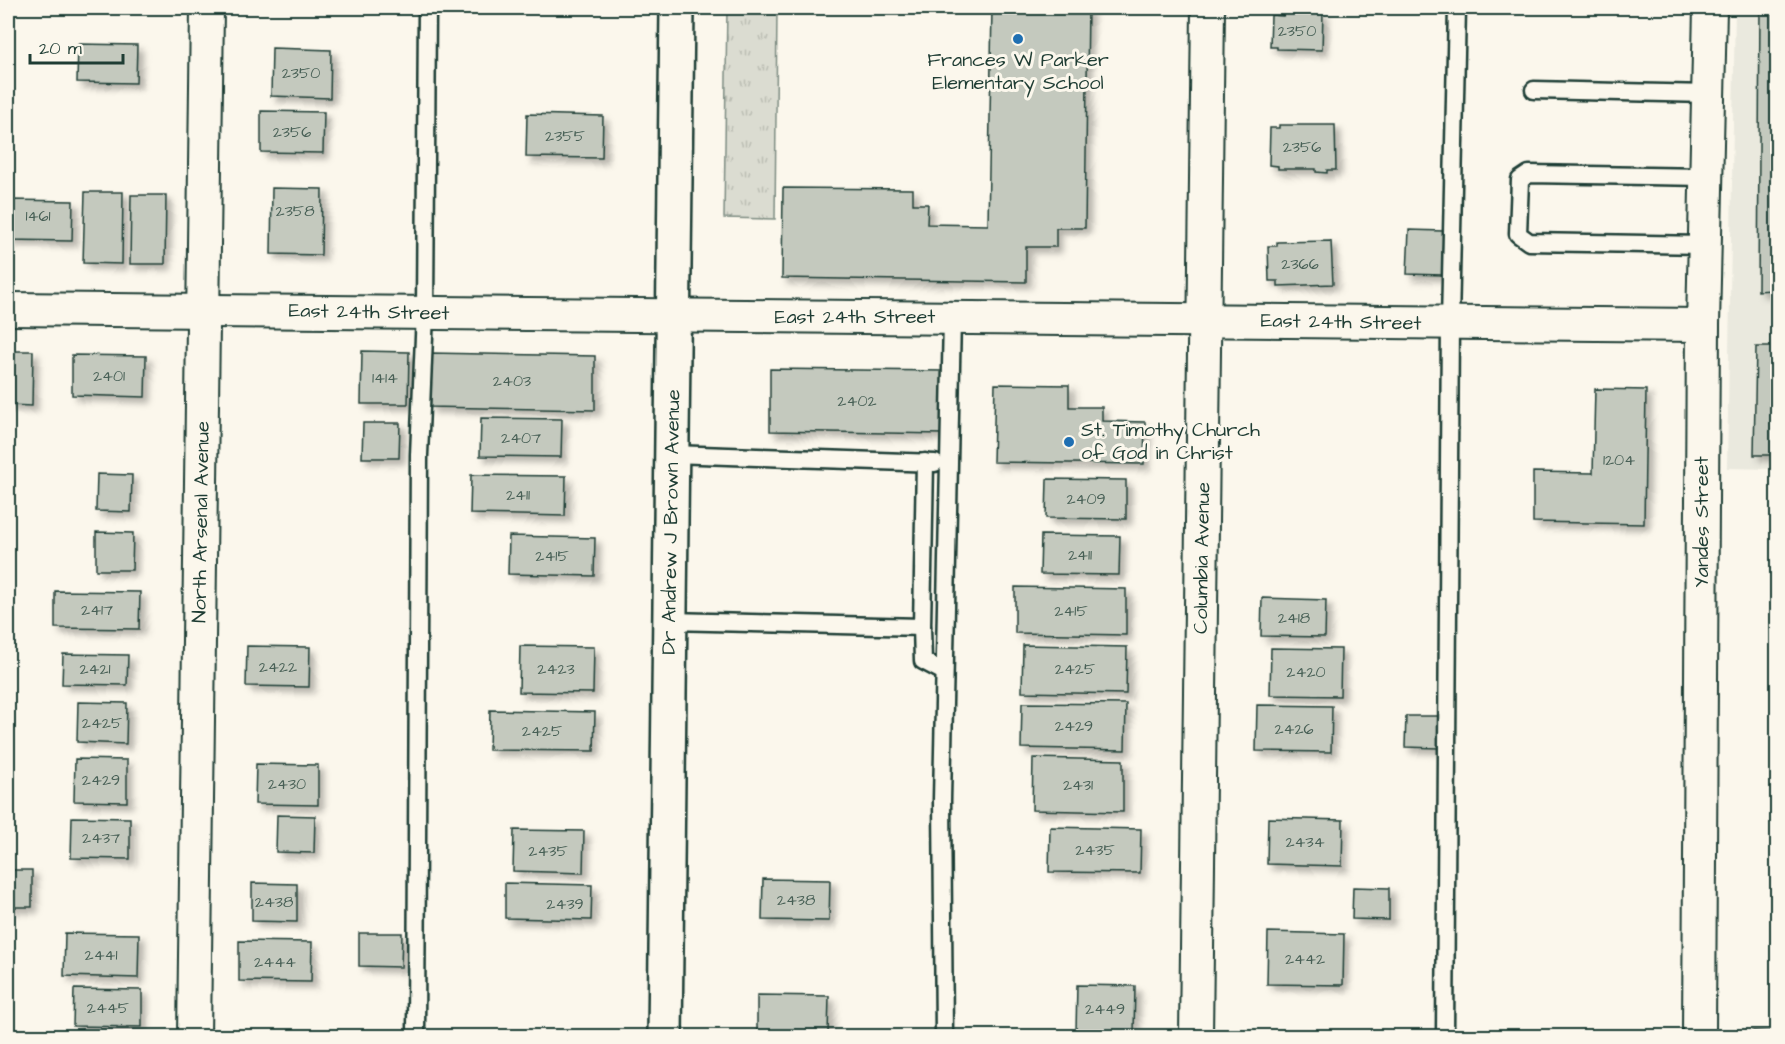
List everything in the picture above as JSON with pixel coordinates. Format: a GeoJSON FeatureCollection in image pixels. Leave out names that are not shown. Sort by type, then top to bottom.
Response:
{"type":"FeatureCollection","features":[{"type":"Feature","properties":{"kind":"main road","name":"Dr Andrew J Brown Avenue"},"geometry":{"type":"LineString","coordinates":[[665,1036],[677,8]]}},
{"type":"Feature","properties":{"kind":"street","name":"North Arsenal Avenue"},"geometry":{"type":"LineString","coordinates":[[194,1036],[207,8]]}},
{"type":"Feature","properties":{"kind":"street","name":"Columbia Avenue"},"geometry":{"type":"LineString","coordinates":[[1196,1036],[1208,8]]}},
{"type":"Feature","properties":{"kind":"street","name":"Yandes Street"},"geometry":{"type":"LineString","coordinates":[[1699,1036],[1703,325],[1710,8]]}},
{"type":"Feature","properties":{"kind":"street","name":"East 24th Street"},"geometry":{"type":"LineString","coordinates":[[8,309],[1703,325]]}},
{"type":"Feature","properties":{"kind":"lane"},"geometry":{"type":"LineString","coordinates":[[416,1036],[419,455],[425,313],[427,8]]}},
{"type":"Feature","properties":{"kind":"lane"},"geometry":{"type":"LineString","coordinates":[[1446,1036],[1450,323],[1457,8]]}},
{"type":"Feature","properties":{"kind":"lane"},"geometry":{"type":"LineString","coordinates":[[1534,90],[1708,94]]}},
{"type":"Feature","properties":{"kind":"lane"},"geometry":{"type":"LineString","coordinates":[[1705,245],[1529,242],[1518,234],[1520,180],[1529,174],[1706,177]]}},
{"type":"Feature","properties":{"kind":"lane"},"geometry":{"type":"LineString","coordinates":[[944,1036],[942,800],[952,318]]}},
{"type":"Feature","properties":{"kind":"lane"},"geometry":{"type":"LineString","coordinates":[[672,454],[949,463]]}},
{"type":"Feature","properties":{"kind":"lane"},"geometry":{"type":"LineString","coordinates":[[925,462],[923,661],[944,672]]}},
{"type":"Feature","properties":{"kind":"lane"},"geometry":{"type":"LineString","coordinates":[[670,621],[922,627]]}},
{"type":"Feature","properties":{"kind":"shaded area"},"geometry":{"type":"Polygon","coordinates":[[[1735,8],[1777,8],[1777,469],[1727,468],[1735,8]]]}},
{"type":"Feature","properties":{"kind":"green space"},"geometry":{"type":"Polygon","coordinates":[[[727,8],[777,8],[775,219],[724,218],[727,8]]]}},
{"type":"Feature","properties":{"kind":"building"},"geometry":{"type":"Polygon","coordinates":[[[992,8],[1088,8],[1085,228],[1056,228],[1056,247],[1026,247],[1026,282],[782,278],[783,188],[913,189],[913,204],[928,204],[927,224],[988,225],[992,8]]]}},
{"type":"Feature","properties":{"kind":"building"},"geometry":{"type":"Polygon","coordinates":[[[1760,8],[1778,8],[1778,455],[1754,455],[1756,347],[1771,347],[1771,290],[1758,291],[1760,8]]]}},
{"type":"Feature","properties":{"kind":"building"},"geometry":{"type":"Polygon","coordinates":[[[1283,12],[1323,12],[1322,50],[1270,47],[1271,15],[1283,16],[1283,12]]]}},
{"type":"Feature","properties":{"kind":"building"},"geometry":{"type":"Polygon","coordinates":[[[78,44],[137,45],[136,83],[77,82],[78,44]]]}},
{"type":"Feature","properties":{"kind":"building"},"geometry":{"type":"Polygon","coordinates":[[[272,48],[331,50],[330,98],[271,96],[272,48]]]}},
{"type":"Feature","properties":{"kind":"building"},"geometry":{"type":"Polygon","coordinates":[[[261,111],[324,112],[323,153],[261,152],[261,111]]]}},
{"type":"Feature","properties":{"kind":"building"},"geometry":{"type":"Polygon","coordinates":[[[527,114],[603,116],[602,158],[526,157],[527,114]]]}},
{"type":"Feature","properties":{"kind":"building"},"geometry":{"type":"Polygon","coordinates":[[[1279,125],[1335,125],[1336,170],[1327,170],[1327,173],[1316,172],[1316,169],[1278,169],[1278,166],[1269,165],[1270,128],[1279,128],[1279,125]]]}},
{"type":"Feature","properties":{"kind":"building"},"geometry":{"type":"Polygon","coordinates":[[[272,188],[322,189],[321,255],[271,254],[272,188]]]}},
{"type":"Feature","properties":{"kind":"building"},"geometry":{"type":"Polygon","coordinates":[[[85,192],[123,192],[122,264],[83,263],[85,192]]]}},
{"type":"Feature","properties":{"kind":"building"},"geometry":{"type":"Polygon","coordinates":[[[131,195],[166,195],[165,264],[130,264],[131,195]]]}},
{"type":"Feature","properties":{"kind":"building"},"geometry":{"type":"Polygon","coordinates":[[[8,200],[73,201],[72,241],[8,240],[8,200]]]}},
{"type":"Feature","properties":{"kind":"building"},"geometry":{"type":"Polygon","coordinates":[[[1409,230],[1443,231],[1442,275],[1407,274],[1409,230]]]}},
{"type":"Feature","properties":{"kind":"building"},"geometry":{"type":"Polygon","coordinates":[[[1331,241],[1333,284],[1278,286],[1278,281],[1269,281],[1268,246],[1277,246],[1277,242],[1331,241]]]}},
{"type":"Feature","properties":{"kind":"building"},"geometry":{"type":"Polygon","coordinates":[[[8,351],[33,351],[32,406],[8,405],[8,351]]]}},
{"type":"Feature","properties":{"kind":"building"},"geometry":{"type":"Polygon","coordinates":[[[362,351],[409,352],[408,404],[361,404],[362,351]]]}},
{"type":"Feature","properties":{"kind":"building"},"geometry":{"type":"Polygon","coordinates":[[[430,353],[595,356],[595,410],[429,407],[430,353]]]}},
{"type":"Feature","properties":{"kind":"building"},"geometry":{"type":"Polygon","coordinates":[[[72,355],[146,356],[145,397],[72,395],[72,355]]]}},
{"type":"Feature","properties":{"kind":"building"},"geometry":{"type":"Polygon","coordinates":[[[770,369],[944,371],[944,434],[770,431],[770,369]]]}},
{"type":"Feature","properties":{"kind":"building","name":"St. Timothy Church of God in Christ"},"geometry":{"type":"Polygon","coordinates":[[[995,384],[1069,385],[1069,407],[1102,407],[1102,421],[1145,422],[1144,464],[993,462],[995,384]]]}},
{"type":"Feature","properties":{"kind":"building"},"geometry":{"type":"Polygon","coordinates":[[[1595,389],[1646,390],[1644,524],[1533,522],[1533,472],[1593,473],[1595,389]]]}},
{"type":"Feature","properties":{"kind":"building"},"geometry":{"type":"Polygon","coordinates":[[[481,418],[562,419],[561,457],[480,456],[481,418]]]}},
{"type":"Feature","properties":{"kind":"building"},"geometry":{"type":"Polygon","coordinates":[[[363,423],[400,423],[399,458],[362,458],[363,423]]]}},
{"type":"Feature","properties":{"kind":"building"},"geometry":{"type":"Polygon","coordinates":[[[97,474],[132,475],[131,512],[96,511],[97,474]]]}},
{"type":"Feature","properties":{"kind":"building"},"geometry":{"type":"Polygon","coordinates":[[[471,475],[566,476],[565,516],[470,514],[471,475]]]}},
{"type":"Feature","properties":{"kind":"building"},"geometry":{"type":"Polygon","coordinates":[[[1047,479],[1126,480],[1126,519],[1046,518],[1047,479]]]}},
{"type":"Feature","properties":{"kind":"building"},"geometry":{"type":"Polygon","coordinates":[[[96,532],[133,533],[132,570],[96,570],[96,532]]]}},
{"type":"Feature","properties":{"kind":"building"},"geometry":{"type":"Polygon","coordinates":[[[1041,535],[1120,536],[1119,575],[1040,574],[1041,535]]]}},
{"type":"Feature","properties":{"kind":"building"},"geometry":{"type":"Polygon","coordinates":[[[509,536],[595,538],[594,576],[508,574],[509,536]]]}},
{"type":"Feature","properties":{"kind":"building"},"geometry":{"type":"Polygon","coordinates":[[[1015,587],[1126,589],[1126,635],[1015,633],[1015,587]]]}},
{"type":"Feature","properties":{"kind":"building"},"geometry":{"type":"Polygon","coordinates":[[[55,591],[140,592],[139,629],[55,628],[55,591]]]}},
{"type":"Feature","properties":{"kind":"building"},"geometry":{"type":"Polygon","coordinates":[[[1262,598],[1326,600],[1325,637],[1261,636],[1262,598]]]}},
{"type":"Feature","properties":{"kind":"building"},"geometry":{"type":"Polygon","coordinates":[[[1023,645],[1127,647],[1126,694],[1022,692],[1023,645]]]}},
{"type":"Feature","properties":{"kind":"building"},"geometry":{"type":"Polygon","coordinates":[[[247,646],[310,647],[309,687],[246,686],[247,646]]]}},
{"type":"Feature","properties":{"kind":"building"},"geometry":{"type":"Polygon","coordinates":[[[520,646],[594,647],[593,693],[519,692],[520,646]]]}},
{"type":"Feature","properties":{"kind":"building"},"geometry":{"type":"Polygon","coordinates":[[[1271,648],[1341,649],[1340,696],[1270,695],[1271,648]]]}},
{"type":"Feature","properties":{"kind":"building"},"geometry":{"type":"Polygon","coordinates":[[[63,654],[128,655],[127,685],[62,684],[63,654]]]}},
{"type":"Feature","properties":{"kind":"building"},"geometry":{"type":"Polygon","coordinates":[[[78,702],[127,703],[126,744],[77,742],[78,702]]]}},
{"type":"Feature","properties":{"kind":"building"},"geometry":{"type":"Polygon","coordinates":[[[1022,703],[1126,704],[1125,750],[1021,748],[1022,703]]]}},
{"type":"Feature","properties":{"kind":"building"},"geometry":{"type":"Polygon","coordinates":[[[1257,705],[1332,706],[1331,752],[1256,751],[1257,705]]]}},
{"type":"Feature","properties":{"kind":"building"},"geometry":{"type":"Polygon","coordinates":[[[490,710],[595,712],[594,751],[489,750],[490,710]]]}},
{"type":"Feature","properties":{"kind":"building"},"geometry":{"type":"Polygon","coordinates":[[[1406,716],[1438,716],[1438,748],[1405,747],[1406,716]]]}},
{"type":"Feature","properties":{"kind":"building"},"geometry":{"type":"Polygon","coordinates":[[[1033,758],[1123,760],[1123,812],[1032,810],[1033,758]]]}},
{"type":"Feature","properties":{"kind":"building"},"geometry":{"type":"Polygon","coordinates":[[[75,759],[127,760],[127,802],[74,801],[75,759]]]}},
{"type":"Feature","properties":{"kind":"building"},"geometry":{"type":"Polygon","coordinates":[[[256,764],[318,765],[318,805],[255,804],[256,764]]]}},
{"type":"Feature","properties":{"kind":"building"},"geometry":{"type":"Polygon","coordinates":[[[277,815],[315,816],[314,853],[276,852],[277,815]]]}},
{"type":"Feature","properties":{"kind":"building"},"geometry":{"type":"Polygon","coordinates":[[[72,817],[130,818],[130,859],[71,858],[72,817]]]}},
{"type":"Feature","properties":{"kind":"building"},"geometry":{"type":"Polygon","coordinates":[[[1268,818],[1343,820],[1342,866],[1267,864],[1268,818]]]}},
{"type":"Feature","properties":{"kind":"building"},"geometry":{"type":"Polygon","coordinates":[[[1050,827],[1141,829],[1140,873],[1049,872],[1050,827]]]}},
{"type":"Feature","properties":{"kind":"building"},"geometry":{"type":"Polygon","coordinates":[[[514,830],[584,831],[583,873],[513,871],[514,830]]]}},
{"type":"Feature","properties":{"kind":"building"},"geometry":{"type":"Polygon","coordinates":[[[8,870],[32,870],[32,907],[8,907],[8,870]]]}},
{"type":"Feature","properties":{"kind":"building"},"geometry":{"type":"Polygon","coordinates":[[[763,879],[830,880],[829,921],[762,920],[763,879]]]}},
{"type":"Feature","properties":{"kind":"building"},"geometry":{"type":"Polygon","coordinates":[[[252,883],[297,884],[297,922],[252,921],[252,883]]]}},
{"type":"Feature","properties":{"kind":"building"},"geometry":{"type":"Polygon","coordinates":[[[505,883],[592,885],[591,920],[505,918],[505,883]]]}},
{"type":"Feature","properties":{"kind":"building"},"geometry":{"type":"Polygon","coordinates":[[[1353,887],[1389,888],[1389,920],[1352,919],[1353,887]]]}},
{"type":"Feature","properties":{"kind":"building"},"geometry":{"type":"Polygon","coordinates":[[[1268,932],[1344,934],[1343,985],[1267,984],[1268,932]]]}},
{"type":"Feature","properties":{"kind":"building"},"geometry":{"type":"Polygon","coordinates":[[[65,933],[139,934],[138,978],[64,976],[65,933]]]}},
{"type":"Feature","properties":{"kind":"building"},"geometry":{"type":"Polygon","coordinates":[[[359,933],[402,933],[401,967],[359,966],[359,933]]]}},
{"type":"Feature","properties":{"kind":"building"},"geometry":{"type":"Polygon","coordinates":[[[239,941],[312,942],[311,982],[239,981],[239,941]]]}},
{"type":"Feature","properties":{"kind":"building"},"geometry":{"type":"Polygon","coordinates":[[[1077,985],[1135,986],[1134,1032],[1076,1031],[1077,985]]]}},
{"type":"Feature","properties":{"kind":"building"},"geometry":{"type":"Polygon","coordinates":[[[74,989],[142,990],[142,1027],[73,1026],[74,989]]]}},
{"type":"Feature","properties":{"kind":"building"},"geometry":{"type":"Polygon","coordinates":[[[757,995],[829,996],[828,1034],[757,1033],[757,995]]]}},
{"type":"Feature","properties":{"kind":"building"},"geometry":{"type":"Polygon","coordinates":[[[1753,1031],[1778,1032],[1778,1036],[1753,1036],[1753,1031]]]}},
{"type":"Feature","properties":{"kind":"place","name":"Frances W Parker Elementary School"},"geometry":{"type":"Point","coordinates":[1018,39]}},
{"type":"Feature","properties":{"kind":"place","name":"St. Timothy Church of God in Christ"},"geometry":{"type":"Point","coordinates":[1069,442]}}]}
